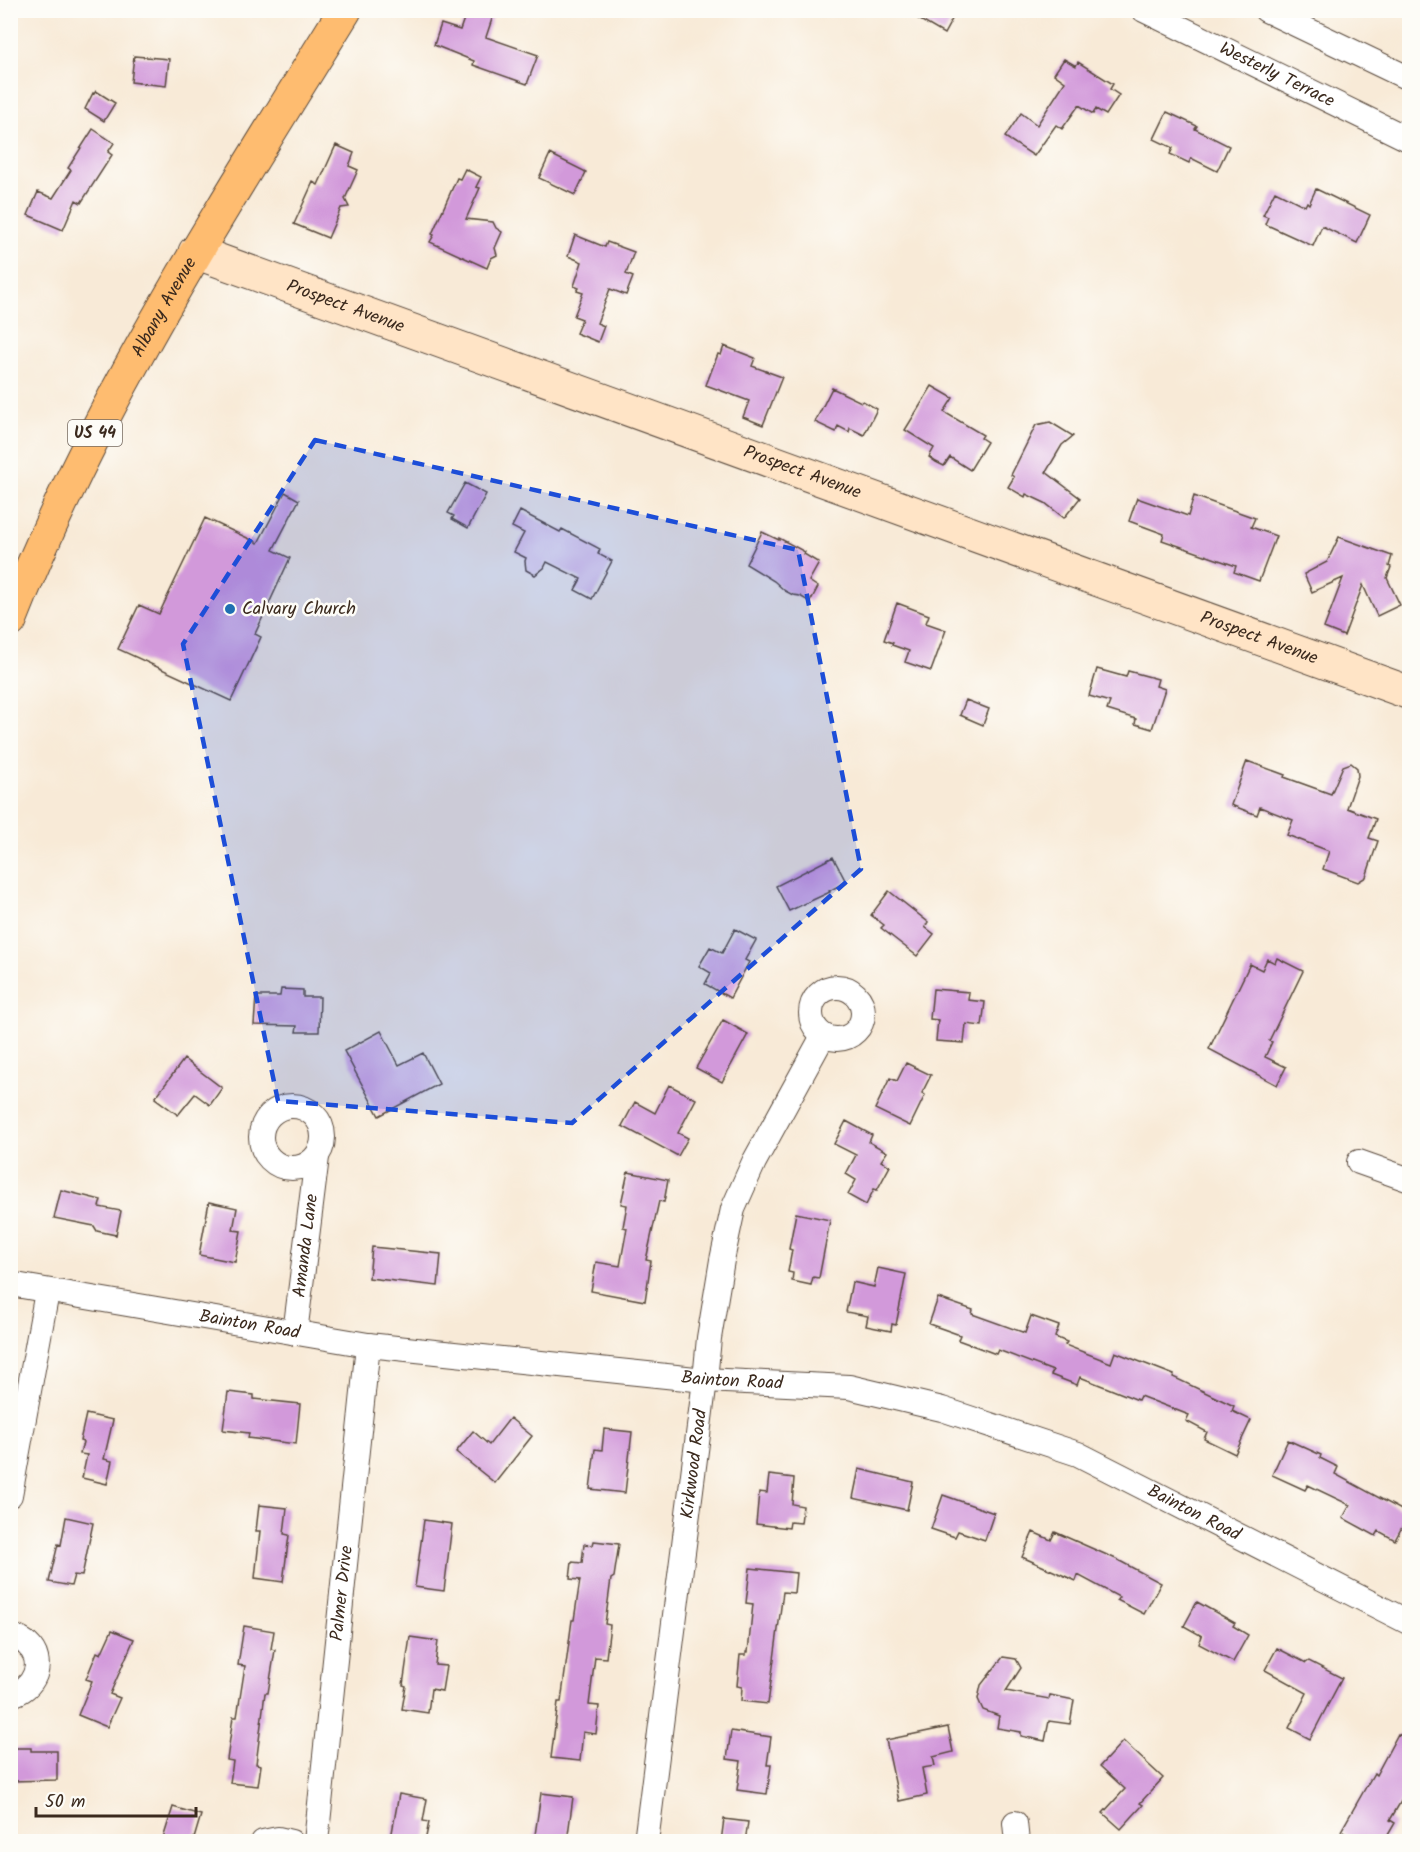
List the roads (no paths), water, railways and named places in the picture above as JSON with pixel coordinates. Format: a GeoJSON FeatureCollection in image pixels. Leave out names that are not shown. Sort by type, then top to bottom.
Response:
{"type":"FeatureCollection","features":[{"type":"Feature","properties":{"kind":"highway","name":"Albany Avenue"},"geometry":{"type":"LineString","coordinates":[[10,621],[68,486],[131,364],[195,252],[345,10]]}},
{"type":"Feature","properties":{"kind":"main road","name":"Prospect Avenue"},"geometry":{"type":"LineString","coordinates":[[195,252],[1410,693]]}},
{"type":"Feature","properties":{"kind":"street","name":"Westerly Terrace"},"geometry":{"type":"LineString","coordinates":[[1144,10],[1410,140]]}},
{"type":"Feature","properties":{"kind":"street"},"geometry":{"type":"LineString","coordinates":[[1266,10],[1410,79]]}},
{"type":"Feature","properties":{"kind":"street","name":"Kirkwood Road"},"geometry":{"type":"LineString","coordinates":[[646,1842],[709,1338],[733,1209],[754,1162],[823,1036]]}},
{"type":"Feature","properties":{"kind":"street","name":"Amanda Lane"},"geometry":{"type":"LineString","coordinates":[[295,1333],[316,1157]]}},
{"type":"Feature","properties":{"kind":"street"},"geometry":{"type":"LineString","coordinates":[[1359,1162],[1410,1180]]}},
{"type":"Feature","properties":{"kind":"street","name":"Bainton Road"},"geometry":{"type":"LineString","coordinates":[[10,1284],[368,1345],[705,1380],[849,1387],[942,1408],[1078,1454],[1410,1623]]}},
{"type":"Feature","properties":{"kind":"street"},"geometry":{"type":"LineString","coordinates":[[10,1496],[47,1292]]}},
{"type":"Feature","properties":{"kind":"street","name":"Palmer Drive"},"geometry":{"type":"LineString","coordinates":[[316,1842],[368,1345]]}},
{"type":"Feature","properties":{"kind":"street"},"geometry":{"type":"LineString","coordinates":[[10,1635],[26,1643],[32,1650],[37,1667],[30,1685],[10,1695]]}},
{"type":"Feature","properties":{"kind":"street"},"geometry":{"type":"LineString","coordinates":[[263,1842],[278,1839],[291,1842]]}},
{"type":"Feature","properties":{"kind":"place","name":"Calvary Church"},"geometry":{"type":"Point","coordinates":[230,609]}}]}
